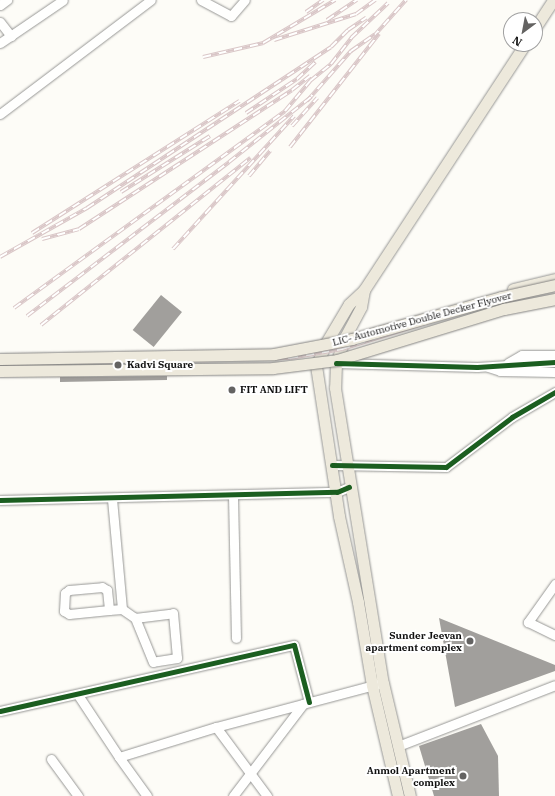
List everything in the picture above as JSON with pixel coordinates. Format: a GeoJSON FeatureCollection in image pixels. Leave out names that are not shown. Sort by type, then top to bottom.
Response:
{"type":"FeatureCollection","features":[{"type":"Feature","properties":{"kind":"main road"},"geometry":{"type":"LineString","coordinates":[[543,16],[553,0]]}},
{"type":"Feature","properties":{"kind":"main road"},"geometry":{"type":"LineString","coordinates":[[398,796],[372,685],[332,465],[316,366],[327,341],[349,304],[364,290],[520,52]]}},
{"type":"Feature","properties":{"kind":"main road"},"geometry":{"type":"LineString","coordinates":[[0,354],[273,350],[345,337],[499,292],[555,279]]}},
{"type":"Feature","properties":{"kind":"main road","name":"LIC- Automotive Double Decker Flyover"},"geometry":{"type":"LineString","coordinates":[[0,359],[274,354],[352,339],[501,296],[555,285]]}},
{"type":"Feature","properties":{"kind":"main road"},"geometry":{"type":"LineString","coordinates":[[364,290],[362,307],[345,337],[336,363],[335,388],[349,487],[383,682],[410,796]]}},
{"type":"Feature","properties":{"kind":"main road","name":"LIC- Automotive Double Decker Flyover"},"geometry":{"type":"LineString","coordinates":[[0,371],[280,367],[337,360],[504,309],[555,299]]}},
{"type":"Feature","properties":{"kind":"main road"},"geometry":{"type":"LineString","coordinates":[[0,375],[273,373],[336,363],[505,313],[555,302]]}},
{"type":"Feature","properties":{"kind":"street"},"geometry":{"type":"LineString","coordinates":[[0,5],[7,0]]}},
{"type":"Feature","properties":{"kind":"street"},"geometry":{"type":"LineString","coordinates":[[0,43],[63,0]]}},
{"type":"Feature","properties":{"kind":"street"},"geometry":{"type":"LineString","coordinates":[[0,114],[151,0]]}},
{"type":"Feature","properties":{"kind":"street"},"geometry":{"type":"LineString","coordinates":[[201,0],[232,16],[245,0]]}},
{"type":"Feature","properties":{"kind":"street"},"geometry":{"type":"LineString","coordinates":[[0,22],[11,36]]}},
{"type":"Feature","properties":{"kind":"street"},"geometry":{"type":"LineString","coordinates":[[506,364],[522,355],[555,355]]}},
{"type":"Feature","properties":{"kind":"street"},"geometry":{"type":"LineString","coordinates":[[336,363],[486,366],[534,362],[555,362]]}},
{"type":"Feature","properties":{"kind":"street"},"geometry":{"type":"LineString","coordinates":[[486,366],[500,371],[555,372]]}},
{"type":"Feature","properties":{"kind":"street"},"geometry":{"type":"LineString","coordinates":[[332,465],[446,466],[512,418],[555,392]]}},
{"type":"Feature","properties":{"kind":"street"},"geometry":{"type":"LineString","coordinates":[[0,500],[233,496],[337,492],[349,487]]}},
{"type":"Feature","properties":{"kind":"street"},"geometry":{"type":"LineString","coordinates":[[233,496],[236,638]]}},
{"type":"Feature","properties":{"kind":"street"},"geometry":{"type":"LineString","coordinates":[[112,499],[122,609]]}},
{"type":"Feature","properties":{"kind":"street"},"geometry":{"type":"LineString","coordinates":[[555,584],[528,622],[555,635]]}},
{"type":"Feature","properties":{"kind":"street"},"geometry":{"type":"LineString","coordinates":[[109,610],[106,588],[69,590],[65,593],[64,611],[69,614],[122,609],[135,618],[153,662],[177,658],[173,613],[135,618]]}},
{"type":"Feature","properties":{"kind":"street"},"geometry":{"type":"LineString","coordinates":[[0,711],[78,695],[294,645],[306,703],[233,796]]}},
{"type":"Feature","properties":{"kind":"street"},"geometry":{"type":"LineString","coordinates":[[118,757],[216,727],[383,682]]}},
{"type":"Feature","properties":{"kind":"street"},"geometry":{"type":"LineString","coordinates":[[398,746],[555,685]]}},
{"type":"Feature","properties":{"kind":"street"},"geometry":{"type":"LineString","coordinates":[[78,695],[118,757],[147,796]]}},
{"type":"Feature","properties":{"kind":"street"},"geometry":{"type":"LineString","coordinates":[[216,727],[267,796]]}},
{"type":"Feature","properties":{"kind":"street"},"geometry":{"type":"LineString","coordinates":[[51,759],[78,796]]}},
{"type":"Feature","properties":{"kind":"building"},"geometry":{"type":"Polygon","coordinates":[[[161,295],[182,312],[154,347],[133,330],[161,295]]]}},
{"type":"Feature","properties":{"kind":"building"},"geometry":{"type":"Polygon","coordinates":[[[167,376],[167,380],[60,382],[60,377],[167,376]]]}},
{"type":"Feature","properties":{"kind":"building","name":"Sunder Jeevan apartment complex"},"geometry":{"type":"Polygon","coordinates":[[[439,618],[555,665],[555,671],[455,707],[439,618]]]}},
{"type":"Feature","properties":{"kind":"building","name":"Anmol Apartment complex"},"geometry":{"type":"Polygon","coordinates":[[[481,724],[498,756],[499,796],[434,796],[419,746],[481,724]]]}},
{"type":"Feature","properties":{"kind":"railway"},"geometry":{"type":"LineString","coordinates":[[306,12],[323,0]]}},
{"type":"Feature","properties":{"kind":"railway"},"geometry":{"type":"LineString","coordinates":[[203,57],[263,43],[335,0]]}},
{"type":"Feature","properties":{"kind":"railway"},"geometry":{"type":"LineString","coordinates":[[327,20],[357,0]]}},
{"type":"Feature","properties":{"kind":"railway"},"geometry":{"type":"LineString","coordinates":[[274,40],[356,14],[375,0]]}},
{"type":"Feature","properties":{"kind":"railway"},"geometry":{"type":"LineString","coordinates":[[373,37],[406,0]]}},
{"type":"Feature","properties":{"kind":"railway"},"geometry":{"type":"LineString","coordinates":[[14,308],[285,111],[310,81],[331,64],[351,38],[388,3]]}},
{"type":"Feature","properties":{"kind":"railway"},"geometry":{"type":"LineString","coordinates":[[0,257],[87,208],[331,47],[348,30],[366,18]]}},
{"type":"Feature","properties":{"kind":"railway"},"geometry":{"type":"LineString","coordinates":[[307,101],[351,51],[375,34]]}},
{"type":"Feature","properties":{"kind":"railway"},"geometry":{"type":"LineString","coordinates":[[290,147],[379,34]]}},
{"type":"Feature","properties":{"kind":"railway"},"geometry":{"type":"LineString","coordinates":[[246,113],[297,79],[315,62]]}},
{"type":"Feature","properties":{"kind":"railway"},"geometry":{"type":"LineString","coordinates":[[42,239],[79,229],[292,90],[310,76]]}},
{"type":"Feature","properties":{"kind":"railway"},"geometry":{"type":"LineString","coordinates":[[27,316],[229,162],[311,97]]}},
{"type":"Feature","properties":{"kind":"railway"},"geometry":{"type":"LineString","coordinates":[[292,126],[317,98]]}},
{"type":"Feature","properties":{"kind":"railway"},"geometry":{"type":"LineString","coordinates":[[32,233],[239,101]]}},
{"type":"Feature","properties":{"kind":"railway"},"geometry":{"type":"LineString","coordinates":[[173,249],[294,116]]}},
{"type":"Feature","properties":{"kind":"railway"},"geometry":{"type":"LineString","coordinates":[[121,192],[210,136]]}},
{"type":"Feature","properties":{"kind":"railway"},"geometry":{"type":"LineString","coordinates":[[249,176],[270,151]]}},
{"type":"Feature","properties":{"kind":"railway"},"geometry":{"type":"LineString","coordinates":[[41,325],[250,158]]}},
{"type":"Feature","properties":{"kind":"railway"},"geometry":{"type":"LineString","coordinates":[[0,363],[290,358],[342,349],[473,308],[555,289]]}},
{"type":"Feature","properties":{"kind":"cycle path"},"geometry":{"type":"LineString","coordinates":[[336,363],[477,367],[555,362]]}},
{"type":"Feature","properties":{"kind":"cycle path"},"geometry":{"type":"LineString","coordinates":[[332,465],[446,467],[512,417],[555,392]]}},
{"type":"Feature","properties":{"kind":"cycle path"},"geometry":{"type":"LineString","coordinates":[[0,500],[337,492],[349,487]]}},
{"type":"Feature","properties":{"kind":"cycle path"},"geometry":{"type":"LineString","coordinates":[[0,711],[294,645],[309,702]]}},
{"type":"Feature","properties":{"kind":"place","name":"Kadvi Square"},"geometry":{"type":"Point","coordinates":[118,365]}},
{"type":"Feature","properties":{"kind":"place","name":"FIT AND LIFT"},"geometry":{"type":"Point","coordinates":[232,390]}},
{"type":"Feature","properties":{"kind":"place","name":"Sunder Jeevan apartment complex"},"geometry":{"type":"Point","coordinates":[470,641]}},
{"type":"Feature","properties":{"kind":"place","name":"Anmol Apartment complex"},"geometry":{"type":"Point","coordinates":[463,776]}}]}
